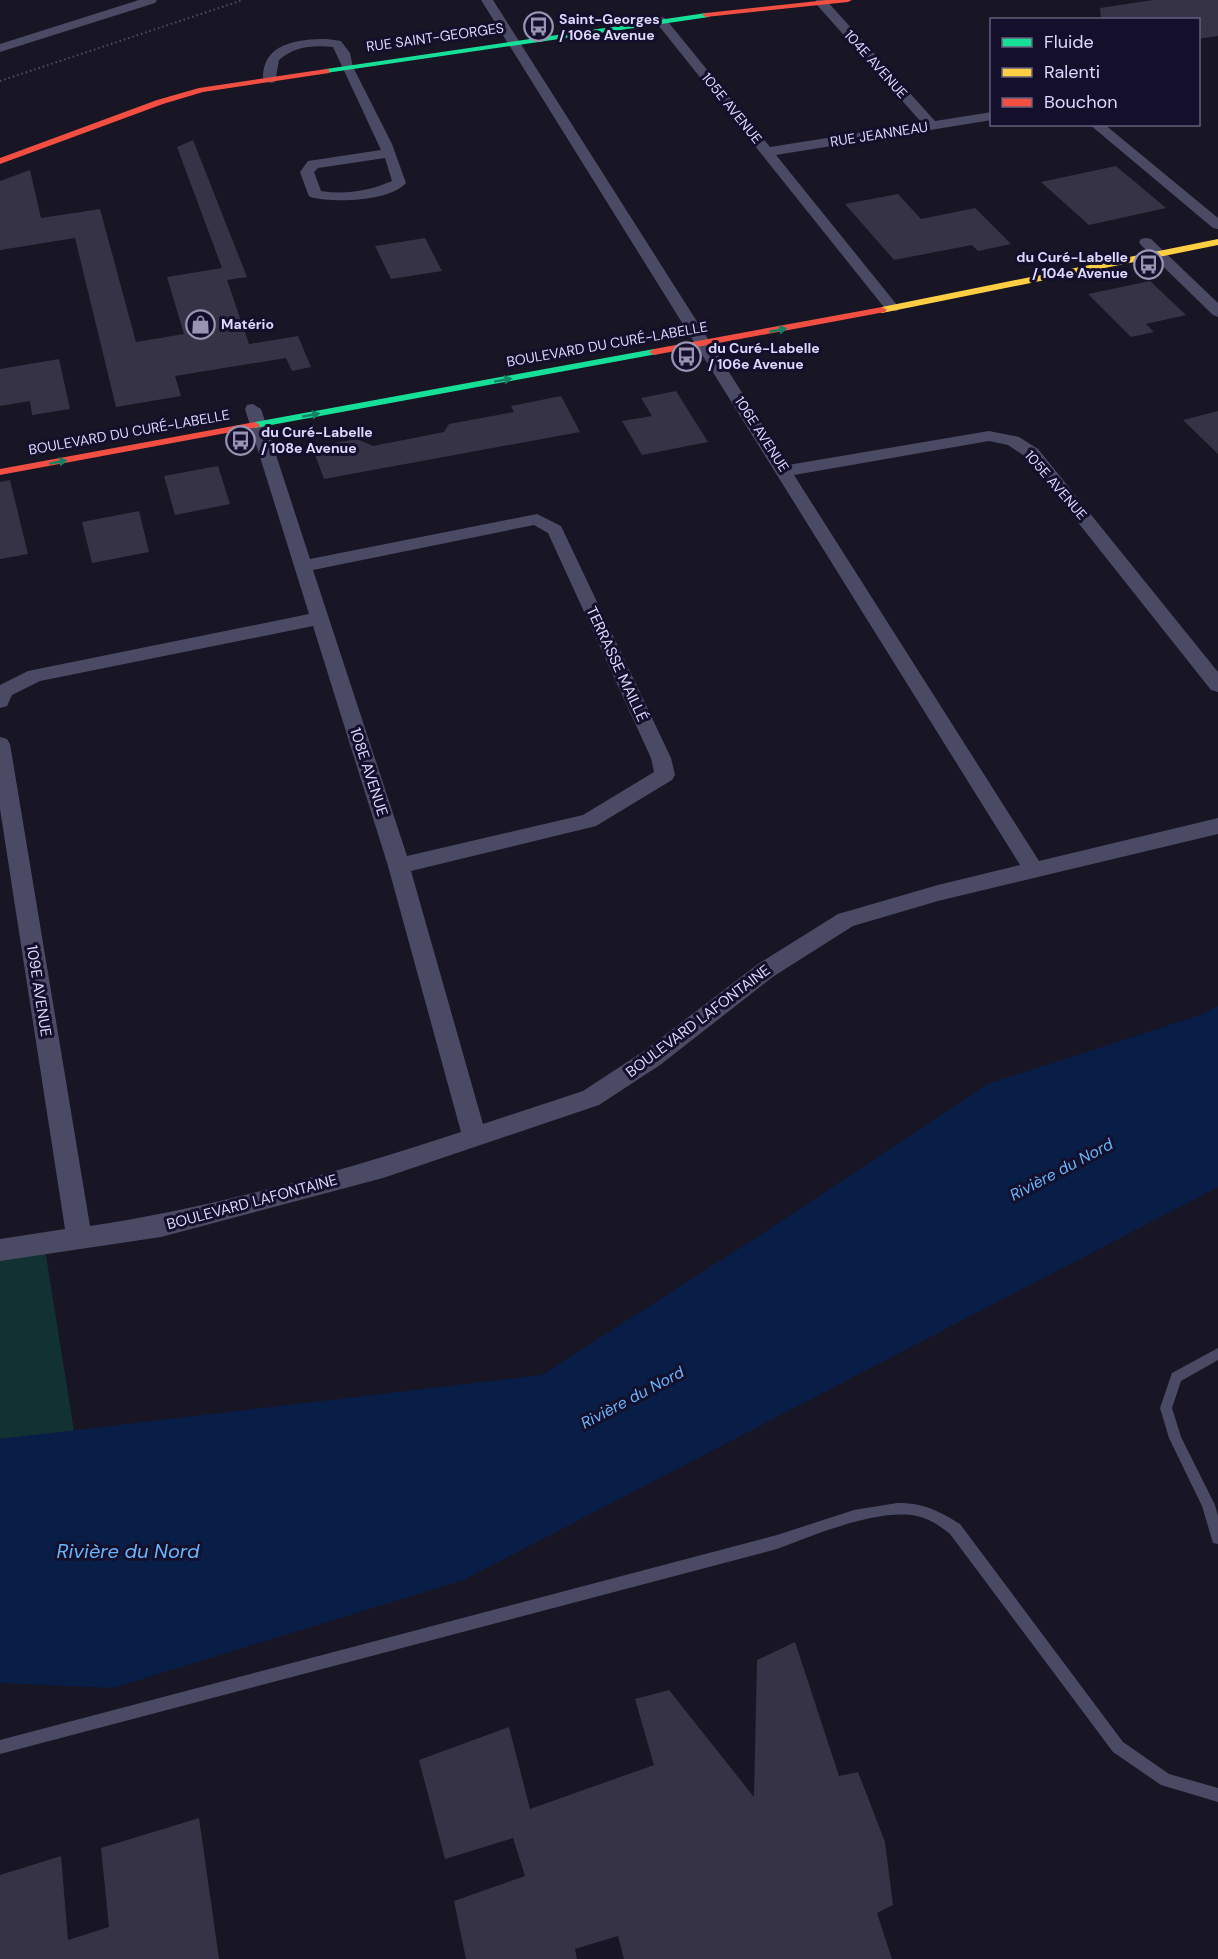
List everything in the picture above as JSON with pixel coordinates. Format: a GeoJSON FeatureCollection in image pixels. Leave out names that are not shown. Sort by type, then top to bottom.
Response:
{"type":"FeatureCollection","features":[{"type":"Feature","properties":{"kind":"main road","name":"RUE SAINT-GEORGES"},"geometry":{"type":"LineString","coordinates":[[0,161],[160,102],[202,90],[661,21],[765,3],[848,0]]}},
{"type":"Feature","properties":{"kind":"main road"},"geometry":{"type":"LineString","coordinates":[[1197,231],[1218,226]]}},
{"type":"Feature","properties":{"kind":"main road"},"geometry":{"type":"LineString","coordinates":[[1140,243],[1167,237]]}},
{"type":"Feature","properties":{"kind":"main road","name":"BOULEVARD DU CURÉ-LABELLE"},"geometry":{"type":"LineString","coordinates":[[0,472],[254,413],[697,332],[892,308],[1218,242]]}},
{"type":"Feature","properties":{"kind":"street"},"geometry":{"type":"LineString","coordinates":[[0,48],[151,0]]}},
{"type":"Feature","properties":{"kind":"street","name":"106E AVENUE"},"geometry":{"type":"LineString","coordinates":[[488,0],[1034,870]]}},
{"type":"Feature","properties":{"kind":"street","name":"104E AVENUE"},"geometry":{"type":"LineString","coordinates":[[821,2],[932,126]]}},
{"type":"Feature","properties":{"kind":"street","name":"105E AVENUE"},"geometry":{"type":"LineString","coordinates":[[661,21],[892,308]]}},
{"type":"Feature","properties":{"kind":"street"},"geometry":{"type":"LineString","coordinates":[[270,79],[268,68],[270,62],[295,45],[321,42],[337,44],[344,53],[347,67],[400,177],[399,183],[390,188],[332,198],[315,194],[307,172],[313,164],[388,153]]}},
{"type":"Feature","properties":{"kind":"street","name":"RUE JEANNEAU"},"geometry":{"type":"LineString","coordinates":[[767,152],[990,116]]}},
{"type":"Feature","properties":{"kind":"street"},"geometry":{"type":"LineString","coordinates":[[1097,126],[1218,226]]}},
{"type":"Feature","properties":{"kind":"street"},"geometry":{"type":"LineString","coordinates":[[1140,243],[1160,255],[1218,312]]}},
{"type":"Feature","properties":{"kind":"street","name":"108E AVENUE"},"geometry":{"type":"LineString","coordinates":[[254,413],[399,866],[474,1137]]}},
{"type":"Feature","properties":{"kind":"street","name":"105E AVENUE"},"geometry":{"type":"LineString","coordinates":[[785,471],[988,436],[1013,441],[1032,453],[1218,685]]}},
{"type":"Feature","properties":{"kind":"street","name":"TERRASSE MAILLÉ"},"geometry":{"type":"LineString","coordinates":[[303,566],[537,519],[555,530],[661,758],[665,775],[589,821],[399,866]]}},
{"type":"Feature","properties":{"kind":"street"},"geometry":{"type":"LineString","coordinates":[[0,701],[4,691],[35,676],[320,618]]}},
{"type":"Feature","properties":{"kind":"street","name":"109E AVENUE"},"geometry":{"type":"LineString","coordinates":[[0,746],[79,1238]]}},
{"type":"Feature","properties":{"kind":"street","name":"BOULEVARD LAFONTAINE"},"geometry":{"type":"LineString","coordinates":[[0,1250],[172,1223],[383,1168],[591,1098],[652,1058],[766,970],[846,920],[938,893],[1218,826]]}},
{"type":"Feature","properties":{"kind":"lane"},"geometry":{"type":"LineString","coordinates":[[1218,1354],[1176,1377],[1166,1408],[1175,1438],[1208,1505],[1218,1538]]}},
{"type":"Feature","properties":{"kind":"lane"},"geometry":{"type":"LineString","coordinates":[[0,1747],[765,1545],[888,1508],[929,1512],[955,1529],[1118,1747],[1166,1780],[1218,1794]]}},
{"type":"Feature","properties":{"kind":"path"},"geometry":{"type":"LineString","coordinates":[[0,81],[243,0]]}},
{"type":"Feature","properties":{"kind":"green space"},"geometry":{"type":"Polygon","coordinates":[[[44,1243],[74,1431],[0,1439],[0,1250],[44,1243]]]}},
{"type":"Feature","properties":{"kind":"water","name":"Rivière du Nord"},"geometry":{"type":"Polygon","coordinates":[[[1218,1006],[1218,1187],[464,1580],[113,1688],[0,1683],[0,1439],[542,1375],[757,1237],[988,1084],[1200,1015],[1218,1006]]]}},
{"type":"Feature","properties":{"kind":"building"},"geometry":{"type":"Polygon","coordinates":[[[1153,0],[1218,0],[1218,36],[1200,39],[1200,18],[1101,18],[1100,8],[1153,0]]]}},
{"type":"Feature","properties":{"kind":"building"},"geometry":{"type":"Polygon","coordinates":[[[193,140],[247,277],[227,280],[249,344],[298,336],[311,367],[292,371],[286,358],[175,376],[181,396],[116,407],[75,238],[0,250],[0,181],[30,170],[41,218],[100,209],[136,342],[184,334],[167,277],[222,268],[177,147],[193,140]]]}},
{"type":"Feature","properties":{"kind":"building"},"geometry":{"type":"Polygon","coordinates":[[[1116,166],[1166,208],[1089,225],[1041,182],[1116,166]]]}},
{"type":"Feature","properties":{"kind":"building"},"geometry":{"type":"Polygon","coordinates":[[[898,194],[921,219],[975,208],[1011,244],[978,251],[972,245],[894,260],[845,204],[898,194]]]}},
{"type":"Feature","properties":{"kind":"building"},"geometry":{"type":"Polygon","coordinates":[[[425,238],[442,271],[391,279],[375,246],[425,238]]]}},
{"type":"Feature","properties":{"kind":"building"},"geometry":{"type":"Polygon","coordinates":[[[1150,281],[1186,315],[1146,324],[1154,332],[1131,337],[1088,294],[1150,281]]]}},
{"type":"Feature","properties":{"kind":"building"},"geometry":{"type":"Polygon","coordinates":[[[59,359],[70,409],[32,415],[30,401],[0,406],[0,369],[59,359]]]}},
{"type":"Feature","properties":{"kind":"building"},"geometry":{"type":"Polygon","coordinates":[[[676,391],[708,442],[642,455],[622,421],[652,416],[641,398],[676,391]]]}},
{"type":"Feature","properties":{"kind":"building"},"geometry":{"type":"Polygon","coordinates":[[[561,396],[580,432],[324,479],[312,447],[357,439],[373,446],[444,432],[449,424],[514,412],[511,406],[561,396]]]}},
{"type":"Feature","properties":{"kind":"building"},"geometry":{"type":"Polygon","coordinates":[[[1218,411],[1218,454],[1183,420],[1218,411]]]}},
{"type":"Feature","properties":{"kind":"building"},"geometry":{"type":"Polygon","coordinates":[[[218,466],[230,504],[175,515],[164,476],[218,466]]]}},
{"type":"Feature","properties":{"kind":"building"},"geometry":{"type":"Polygon","coordinates":[[[10,480],[28,554],[0,559],[0,482],[10,480]]]}},
{"type":"Feature","properties":{"kind":"building"},"geometry":{"type":"Polygon","coordinates":[[[139,511],[149,552],[92,563],[82,522],[139,511]]]}},
{"type":"Feature","properties":{"kind":"building"},"geometry":{"type":"Polygon","coordinates":[[[795,1642],[839,1776],[858,1772],[885,1842],[893,1905],[877,1913],[892,1959],[624,1959],[618,1936],[575,1949],[577,1959],[466,1959],[454,1901],[525,1876],[513,1838],[445,1859],[419,1760],[509,1727],[530,1809],[654,1765],[635,1699],[669,1690],[754,1797],[757,1660],[795,1642]]]}},
{"type":"Feature","properties":{"kind":"building"},"geometry":{"type":"Polygon","coordinates":[[[199,1818],[219,1959],[0,1959],[0,1875],[61,1856],[68,1940],[109,1927],[101,1848],[199,1818]]]}},
{"type":"Feature","properties":{"kind":"traffic: fast"},"geometry":{"type":"LineString","coordinates":[[326,71],[706,15]]}},
{"type":"Feature","properties":{"kind":"traffic: fast"},"geometry":{"type":"LineString","coordinates":[[255,425],[654,352]]}},
{"type":"Feature","properties":{"kind":"traffic: slow"},"geometry":{"type":"LineString","coordinates":[[882,310],[1218,242]]}},
{"type":"Feature","properties":{"kind":"traffic: jam"},"geometry":{"type":"LineString","coordinates":[[706,15],[848,0]]}},
{"type":"Feature","properties":{"kind":"traffic: jam"},"geometry":{"type":"LineString","coordinates":[[0,161],[160,102],[202,90],[326,71]]}},
{"type":"Feature","properties":{"kind":"traffic: jam"},"geometry":{"type":"LineString","coordinates":[[654,352],[882,310]]}},
{"type":"Feature","properties":{"kind":"traffic: jam"},"geometry":{"type":"LineString","coordinates":[[0,472],[255,425]]}},
{"type":"Feature","properties":{"kind":"place","name":"Saint-Georges / 106e Avenue"},"geometry":{"type":"Point","coordinates":[538,27]}},
{"type":"Feature","properties":{"kind":"place","name":"du Curé-Labelle / 104e Avenue"},"geometry":{"type":"Point","coordinates":[1149,265]}},
{"type":"Feature","properties":{"kind":"place","name":"Matério"},"geometry":{"type":"Point","coordinates":[200,324]}},
{"type":"Feature","properties":{"kind":"place","name":"du Curé-Labelle / 106e Avenue"},"geometry":{"type":"Point","coordinates":[687,356]}},
{"type":"Feature","properties":{"kind":"place","name":"du Curé-Labelle / 108e Avenue"},"geometry":{"type":"Point","coordinates":[240,440]}}]}
